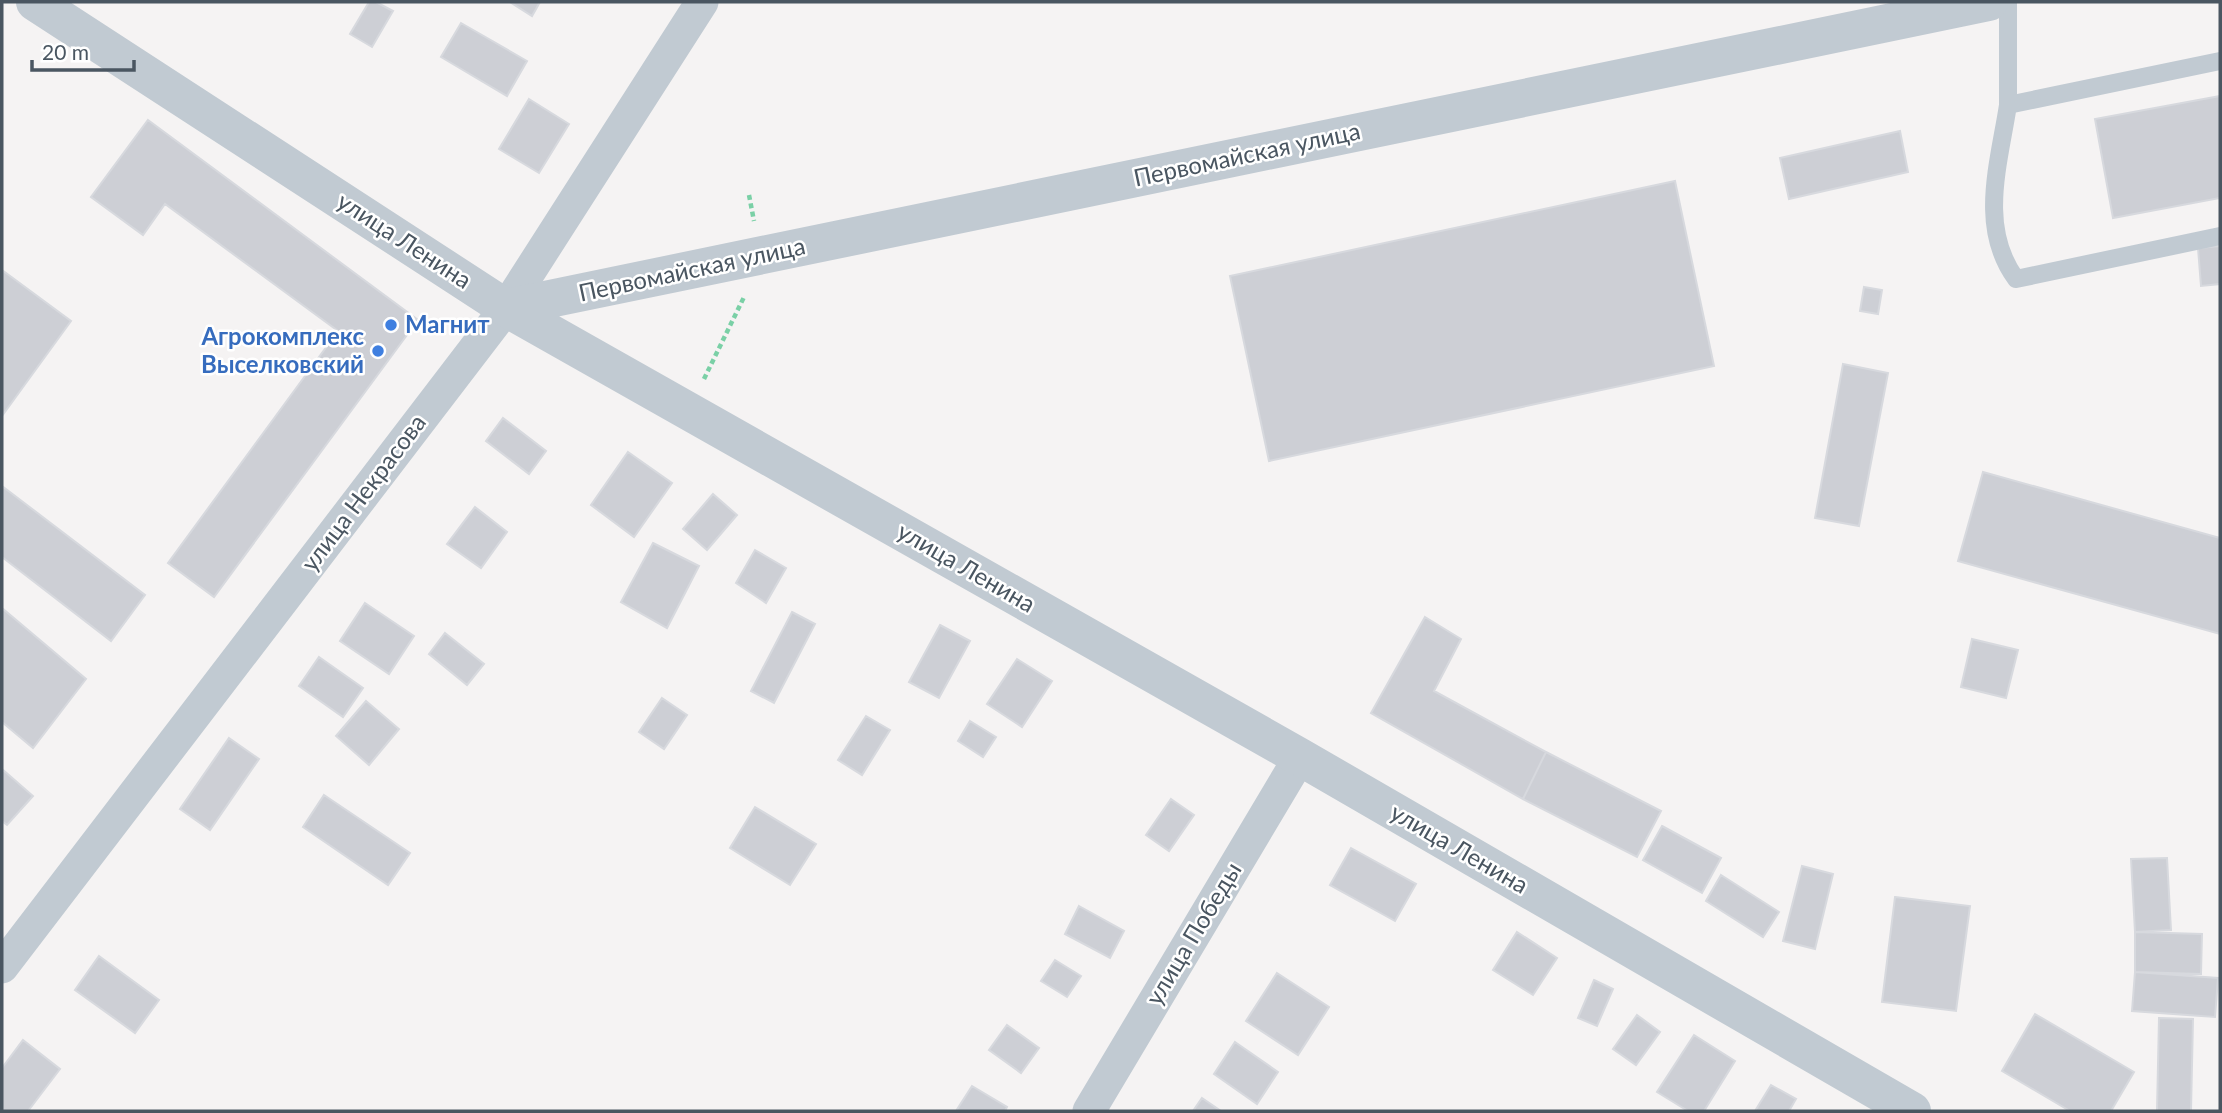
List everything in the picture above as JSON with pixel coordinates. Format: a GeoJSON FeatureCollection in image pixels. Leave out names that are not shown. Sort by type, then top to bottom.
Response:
{"type":"FeatureCollection","features":[{"type":"Feature","properties":{"kind":"street","name":"улица Ленина"},"geometry":{"type":"LineString","coordinates":[[35,2],[506,308],[1300,757],[1912,1111]]}},
{"type":"Feature","properties":{"kind":"street","name":"улица Некрасова"},"geometry":{"type":"LineString","coordinates":[[2,967],[506,308],[702,2]]}},
{"type":"Feature","properties":{"kind":"street","name":"Первомайская улица"},"geometry":{"type":"LineString","coordinates":[[506,308],[1871,20],[1989,2]]}},
{"type":"Feature","properties":{"kind":"street","name":"улица Победы"},"geometry":{"type":"LineString","coordinates":[[1088,1111],[1300,757]]}},
{"type":"Feature","properties":{"kind":"lane"},"geometry":{"type":"LineString","coordinates":[[2008,2],[2008,105],[1992,211],[2003,261],[2016,279],[2220,236]]}},
{"type":"Feature","properties":{"kind":"lane"},"geometry":{"type":"LineString","coordinates":[[2008,105],[2220,61]]}},
{"type":"Feature","properties":{"kind":"path"},"geometry":{"type":"LineString","coordinates":[[688,411],[762,263],[749,195]]}},
{"type":"Feature","properties":{"kind":"building"},"geometry":{"type":"Polygon","coordinates":[[[369,2],[376,2],[393,11],[372,47],[350,34],[369,2]]]}},
{"type":"Feature","properties":{"kind":"building"},"geometry":{"type":"Polygon","coordinates":[[[510,2],[540,2],[532,16],[510,2]]]}},
{"type":"Feature","properties":{"kind":"building"},"geometry":{"type":"Polygon","coordinates":[[[461,23],[527,61],[507,96],[441,57],[461,23]]]}},
{"type":"Feature","properties":{"kind":"building"},"geometry":{"type":"Polygon","coordinates":[[[2220,96],[2220,198],[2113,218],[2095,119],[2220,96]]]}},
{"type":"Feature","properties":{"kind":"building"},"geometry":{"type":"Polygon","coordinates":[[[529,99],[569,124],[539,173],[499,149],[529,99]]]}},
{"type":"Feature","properties":{"kind":"building"},"geometry":{"type":"Polygon","coordinates":[[[148,120],[418,320],[214,597],[168,563],[338,331],[165,204],[143,235],[91,197],[148,120]]]}},
{"type":"Feature","properties":{"kind":"building"},"geometry":{"type":"Polygon","coordinates":[[[1900,131],[1908,172],[1789,199],[1780,158],[1900,131]]]}},
{"type":"Feature","properties":{"kind":"building"},"geometry":{"type":"Polygon","coordinates":[[[1675,181],[1714,366],[1269,461],[1230,276],[1675,181]]]}},
{"type":"Feature","properties":{"kind":"building"},"geometry":{"type":"Polygon","coordinates":[[[2220,246],[2220,284],[2201,286],[2198,248],[2220,246]]]}},
{"type":"Feature","properties":{"kind":"building"},"geometry":{"type":"Polygon","coordinates":[[[2,270],[71,321],[2,416],[2,270]]]}},
{"type":"Feature","properties":{"kind":"building"},"geometry":{"type":"Polygon","coordinates":[[[1864,287],[1882,290],[1878,314],[1860,311],[1864,287]]]}},
{"type":"Feature","properties":{"kind":"building"},"geometry":{"type":"Polygon","coordinates":[[[1843,364],[1888,373],[1859,526],[1815,518],[1843,364]]]}},
{"type":"Feature","properties":{"kind":"building"},"geometry":{"type":"Polygon","coordinates":[[[503,418],[546,451],[529,474],[486,441],[503,418]]]}},
{"type":"Feature","properties":{"kind":"building"},"geometry":{"type":"Polygon","coordinates":[[[628,452],[672,483],[634,537],[591,505],[628,452]]]}},
{"type":"Feature","properties":{"kind":"building"},"geometry":{"type":"Polygon","coordinates":[[[1983,472],[2220,538],[2220,634],[1958,561],[1983,472]]]}},
{"type":"Feature","properties":{"kind":"building"},"geometry":{"type":"Polygon","coordinates":[[[2,486],[145,595],[111,641],[2,557],[2,486]]]}},
{"type":"Feature","properties":{"kind":"building"},"geometry":{"type":"Polygon","coordinates":[[[713,494],[737,515],[707,550],[683,529],[713,494]]]}},
{"type":"Feature","properties":{"kind":"building"},"geometry":{"type":"Polygon","coordinates":[[[475,507],[507,532],[481,568],[447,544],[475,507]]]}},
{"type":"Feature","properties":{"kind":"building"},"geometry":{"type":"Polygon","coordinates":[[[653,543],[699,566],[667,628],[621,602],[653,543]]]}},
{"type":"Feature","properties":{"kind":"building"},"geometry":{"type":"Polygon","coordinates":[[[755,550],[786,568],[766,603],[736,583],[755,550]]]}},
{"type":"Feature","properties":{"kind":"building"},"geometry":{"type":"Polygon","coordinates":[[[365,603],[414,636],[389,674],[340,641],[365,603]]]}},
{"type":"Feature","properties":{"kind":"building"},"geometry":{"type":"Polygon","coordinates":[[[2,608],[86,679],[33,748],[2,722],[2,608]]]}},
{"type":"Feature","properties":{"kind":"building"},"geometry":{"type":"Polygon","coordinates":[[[792,612],[815,624],[774,703],[751,691],[792,612]]]}},
{"type":"Feature","properties":{"kind":"building"},"geometry":{"type":"Polygon","coordinates":[[[1425,617],[1461,639],[1434,691],[1546,752],[1523,799],[1371,713],[1425,617]]]}},
{"type":"Feature","properties":{"kind":"building"},"geometry":{"type":"Polygon","coordinates":[[[940,625],[970,641],[939,698],[909,682],[940,625]]]}},
{"type":"Feature","properties":{"kind":"building"},"geometry":{"type":"Polygon","coordinates":[[[445,633],[484,664],[467,685],[429,654],[445,633]]]}},
{"type":"Feature","properties":{"kind":"building"},"geometry":{"type":"Polygon","coordinates":[[[1972,639],[2018,650],[2006,698],[1961,687],[1972,639]]]}},
{"type":"Feature","properties":{"kind":"building"},"geometry":{"type":"Polygon","coordinates":[[[319,657],[363,688],[343,717],[299,686],[319,657]]]}},
{"type":"Feature","properties":{"kind":"building"},"geometry":{"type":"Polygon","coordinates":[[[1017,659],[1052,681],[1022,727],[987,704],[1017,659]]]}},
{"type":"Feature","properties":{"kind":"building"},"geometry":{"type":"Polygon","coordinates":[[[662,698],[687,715],[664,749],[639,732],[662,698]]]}},
{"type":"Feature","properties":{"kind":"building"},"geometry":{"type":"Polygon","coordinates":[[[366,701],[399,729],[369,765],[336,736],[366,701]]]}},
{"type":"Feature","properties":{"kind":"building"},"geometry":{"type":"Polygon","coordinates":[[[866,716],[890,730],[862,775],[838,760],[866,716]]]}},
{"type":"Feature","properties":{"kind":"building"},"geometry":{"type":"Polygon","coordinates":[[[970,721],[996,737],[983,757],[958,741],[970,721]]]}},
{"type":"Feature","properties":{"kind":"building"},"geometry":{"type":"Polygon","coordinates":[[[229,738],[259,759],[210,830],[180,809],[229,738]]]}},
{"type":"Feature","properties":{"kind":"building"},"geometry":{"type":"Polygon","coordinates":[[[1546,752],[1661,811],[1637,857],[1523,799],[1546,752]]]}},
{"type":"Feature","properties":{"kind":"building"},"geometry":{"type":"Polygon","coordinates":[[[2,769],[33,796],[7,825],[2,821],[2,769]]]}},
{"type":"Feature","properties":{"kind":"building"},"geometry":{"type":"Polygon","coordinates":[[[324,795],[410,853],[388,885],[303,827],[324,795]]]}},
{"type":"Feature","properties":{"kind":"building"},"geometry":{"type":"Polygon","coordinates":[[[1171,799],[1194,815],[1169,851],[1146,835],[1171,799]]]}},
{"type":"Feature","properties":{"kind":"building"},"geometry":{"type":"Polygon","coordinates":[[[755,807],[816,844],[790,885],[730,848],[755,807]]]}},
{"type":"Feature","properties":{"kind":"building"},"geometry":{"type":"Polygon","coordinates":[[[1662,826],[1721,858],[1702,893],[1643,860],[1662,826]]]}},
{"type":"Feature","properties":{"kind":"building"},"geometry":{"type":"Polygon","coordinates":[[[1351,848],[1416,884],[1395,921],[1330,885],[1351,848]]]}},
{"type":"Feature","properties":{"kind":"building"},"geometry":{"type":"Polygon","coordinates":[[[2167,858],[2171,930],[2135,932],[2131,859],[2167,858]]]}},
{"type":"Feature","properties":{"kind":"building"},"geometry":{"type":"Polygon","coordinates":[[[1802,866],[1833,874],[1815,949],[1783,941],[1802,866]]]}},
{"type":"Feature","properties":{"kind":"building"},"geometry":{"type":"Polygon","coordinates":[[[1721,875],[1779,912],[1763,937],[1706,901],[1721,875]]]}},
{"type":"Feature","properties":{"kind":"building"},"geometry":{"type":"Polygon","coordinates":[[[1895,897],[1970,906],[1956,1011],[1882,1002],[1895,897]]]}},
{"type":"Feature","properties":{"kind":"building"},"geometry":{"type":"Polygon","coordinates":[[[1079,906],[1124,931],[1110,958],[1065,934],[1079,906]]]}},
{"type":"Feature","properties":{"kind":"building"},"geometry":{"type":"Polygon","coordinates":[[[1517,932],[1557,958],[1533,995],[1493,970],[1517,932]]]}},
{"type":"Feature","properties":{"kind":"building"},"geometry":{"type":"Polygon","coordinates":[[[2135,932],[2202,934],[2201,974],[2135,972],[2135,932]]]}},
{"type":"Feature","properties":{"kind":"building"},"geometry":{"type":"Polygon","coordinates":[[[99,956],[159,1000],[135,1033],[75,990],[99,956]]]}},
{"type":"Feature","properties":{"kind":"building"},"geometry":{"type":"Polygon","coordinates":[[[1055,960],[1081,976],[1067,997],[1041,981],[1055,960]]]}},
{"type":"Feature","properties":{"kind":"building"},"geometry":{"type":"Polygon","coordinates":[[[2135,972],[2218,978],[2215,1017],[2132,1011],[2135,972]]]}},
{"type":"Feature","properties":{"kind":"building"},"geometry":{"type":"Polygon","coordinates":[[[1277,973],[1329,1007],[1298,1055],[1246,1021],[1277,973]]]}},
{"type":"Feature","properties":{"kind":"building"},"geometry":{"type":"Polygon","coordinates":[[[1594,980],[1613,989],[1597,1026],[1578,1018],[1594,980]]]}},
{"type":"Feature","properties":{"kind":"building"},"geometry":{"type":"Polygon","coordinates":[[[2035,1014],[2134,1072],[2111,1111],[2070,1111],[2002,1071],[2035,1014]]]}},
{"type":"Feature","properties":{"kind":"building"},"geometry":{"type":"Polygon","coordinates":[[[1637,1015],[1660,1032],[1636,1065],[1613,1049],[1637,1015]]]}},
{"type":"Feature","properties":{"kind":"building"},"geometry":{"type":"Polygon","coordinates":[[[2159,1018],[2193,1019],[2191,1111],[2157,1111],[2159,1018]]]}},
{"type":"Feature","properties":{"kind":"building"},"geometry":{"type":"Polygon","coordinates":[[[1007,1025],[1039,1048],[1021,1073],[989,1050],[1007,1025]]]}},
{"type":"Feature","properties":{"kind":"building"},"geometry":{"type":"Polygon","coordinates":[[[1694,1035],[1735,1061],[1704,1111],[1688,1111],[1657,1092],[1694,1035]]]}},
{"type":"Feature","properties":{"kind":"building"},"geometry":{"type":"Polygon","coordinates":[[[23,1040],[60,1069],[28,1111],[2,1111],[2,1068],[23,1040]]]}},
{"type":"Feature","properties":{"kind":"building"},"geometry":{"type":"Polygon","coordinates":[[[1235,1042],[1278,1072],[1257,1104],[1214,1074],[1235,1042]]]}},
{"type":"Feature","properties":{"kind":"building"},"geometry":{"type":"Polygon","coordinates":[[[1771,1085],[1796,1099],[1789,1111],[1755,1111],[1771,1085]]]}},
{"type":"Feature","properties":{"kind":"building"},"geometry":{"type":"Polygon","coordinates":[[[972,1086],[1007,1107],[1005,1111],[956,1111],[972,1086]]]}},
{"type":"Feature","properties":{"kind":"building"},"geometry":{"type":"Polygon","coordinates":[[[1202,1098],[1221,1111],[1193,1111],[1202,1098]]]}},
{"type":"Feature","properties":{"kind":"place","name":"Магнит"},"geometry":{"type":"Point","coordinates":[391,325]}},
{"type":"Feature","properties":{"kind":"place","name":"Агрокомплекс Выселковский"},"geometry":{"type":"Point","coordinates":[378,351]}}]}
